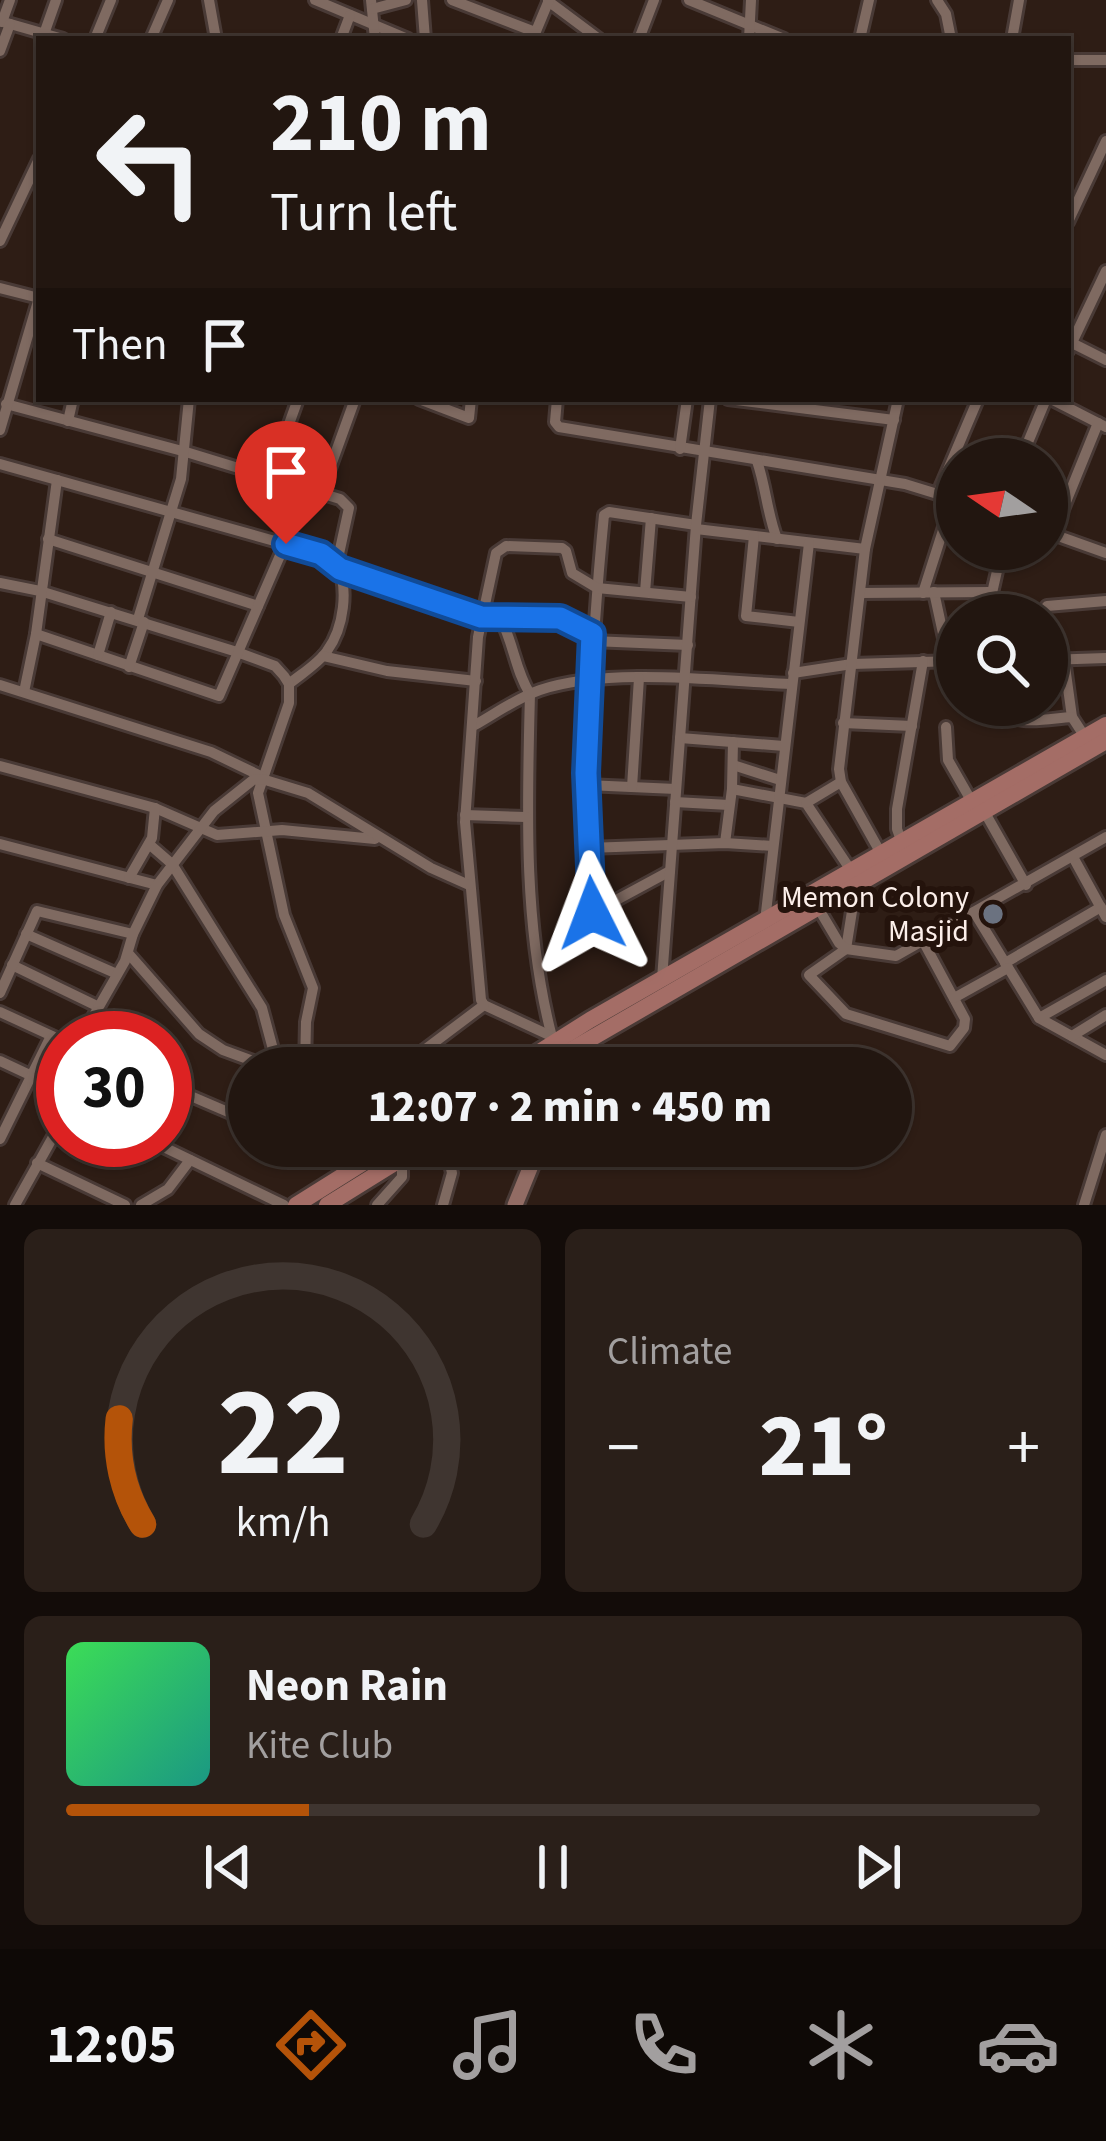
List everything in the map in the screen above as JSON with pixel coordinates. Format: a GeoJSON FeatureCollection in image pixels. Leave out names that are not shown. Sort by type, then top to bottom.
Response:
{"type":"FeatureCollection","features":[{"type":"Feature","properties":{"kind":"main road"},"geometry":{"type":"LineString","coordinates":[[561,1047],[978,807],[1106,725]]}},
{"type":"Feature","properties":{"kind":"main road"},"geometry":{"type":"LineString","coordinates":[[884,860],[902,843],[1106,742]]}},
{"type":"Feature","properties":{"kind":"main road"},"geometry":{"type":"LineString","coordinates":[[560,1047],[662,979],[765,921],[814,900]]}},
{"type":"Feature","properties":{"kind":"main road"},"geometry":{"type":"LineString","coordinates":[[296,1205],[361,1167]]}},
{"type":"Feature","properties":{"kind":"main road"},"geometry":{"type":"LineString","coordinates":[[327,1205],[376,1167]]}},
{"type":"Feature","properties":{"kind":"street"},"geometry":{"type":"LineString","coordinates":[[0,51],[10,0]]}},
{"type":"Feature","properties":{"kind":"street"},"geometry":{"type":"LineString","coordinates":[[44,34],[56,0]]}},
{"type":"Feature","properties":{"kind":"street"},"geometry":{"type":"LineString","coordinates":[[95,36],[111,0]]}},
{"type":"Feature","properties":{"kind":"street"},"geometry":{"type":"LineString","coordinates":[[152,36],[168,0]]}},
{"type":"Feature","properties":{"kind":"street"},"geometry":{"type":"LineString","coordinates":[[193,0],[210,3],[216,36]]}},
{"type":"Feature","properties":{"kind":"street"},"geometry":{"type":"LineString","coordinates":[[315,0],[401,36]]}},
{"type":"Feature","properties":{"kind":"street"},"geometry":{"type":"LineString","coordinates":[[375,36],[372,5],[406,0]]}},
{"type":"Feature","properties":{"kind":"street"},"geometry":{"type":"LineString","coordinates":[[422,0],[425,36]]}},
{"type":"Feature","properties":{"kind":"street"},"geometry":{"type":"LineString","coordinates":[[452,0],[534,36],[549,0],[595,36]]}},
{"type":"Feature","properties":{"kind":"street"},"geometry":{"type":"LineString","coordinates":[[640,36],[654,0]]}},
{"type":"Feature","properties":{"kind":"street"},"geometry":{"type":"LineString","coordinates":[[689,0],[750,32],[752,0]]}},
{"type":"Feature","properties":{"kind":"street"},"geometry":{"type":"LineString","coordinates":[[861,36],[869,0]]}},
{"type":"Feature","properties":{"kind":"street"},"geometry":{"type":"LineString","coordinates":[[937,0],[950,36]]}},
{"type":"Feature","properties":{"kind":"street"},"geometry":{"type":"LineString","coordinates":[[1013,36],[1019,0]]}},
{"type":"Feature","properties":{"kind":"street"},"geometry":{"type":"LineString","coordinates":[[342,36],[350,14]]}},
{"type":"Feature","properties":{"kind":"street"},"geometry":{"type":"LineString","coordinates":[[4,22],[52,36]]}},
{"type":"Feature","properties":{"kind":"street"},"geometry":{"type":"LineString","coordinates":[[1071,60],[1106,60]]}},
{"type":"Feature","properties":{"kind":"street"},"geometry":{"type":"LineString","coordinates":[[1071,216],[1106,141]]}},
{"type":"Feature","properties":{"kind":"street"},"geometry":{"type":"LineString","coordinates":[[0,241],[36,165]]}},
{"type":"Feature","properties":{"kind":"street"},"geometry":{"type":"LineString","coordinates":[[0,207],[14,209]]}},
{"type":"Feature","properties":{"kind":"street"},"geometry":{"type":"LineString","coordinates":[[1071,345],[1106,271]]}},
{"type":"Feature","properties":{"kind":"street"},"geometry":{"type":"LineString","coordinates":[[0,288],[36,297]]}},
{"type":"Feature","properties":{"kind":"street"},"geometry":{"type":"LineString","coordinates":[[1091,301],[1106,308]]}},
{"type":"Feature","properties":{"kind":"street"},"geometry":{"type":"LineString","coordinates":[[0,430],[36,308]]}},
{"type":"Feature","properties":{"kind":"street"},"geometry":{"type":"LineString","coordinates":[[1071,347],[1106,360]]}},
{"type":"Feature","properties":{"kind":"street"},"geometry":{"type":"LineString","coordinates":[[68,421],[72,402]]}},
{"type":"Feature","properties":{"kind":"street"},"geometry":{"type":"LineString","coordinates":[[130,667],[186,452],[189,402]]}},
{"type":"Feature","properties":{"kind":"street"},"geometry":{"type":"LineString","coordinates":[[270,477],[297,402]]}},
{"type":"Feature","properties":{"kind":"street"},"geometry":{"type":"LineString","coordinates":[[321,493],[354,402]]}},
{"type":"Feature","properties":{"kind":"street"},"geometry":{"type":"LineString","coordinates":[[427,402],[469,418],[471,402]]}},
{"type":"Feature","properties":{"kind":"street"},"geometry":{"type":"LineString","coordinates":[[557,402],[559,428],[879,479],[936,493]]}},
{"type":"Feature","properties":{"kind":"street"},"geometry":{"type":"LineString","coordinates":[[680,449],[686,402]]}},
{"type":"Feature","properties":{"kind":"street"},"geometry":{"type":"LineString","coordinates":[[662,979],[710,402]]}},
{"type":"Feature","properties":{"kind":"street"},"geometry":{"type":"LineString","coordinates":[[760,402],[893,420]]}},
{"type":"Feature","properties":{"kind":"street"},"geometry":{"type":"LineString","coordinates":[[843,414],[845,402]]}},
{"type":"Feature","properties":{"kind":"street"},"geometry":{"type":"LineString","coordinates":[[884,860],[838,769],[865,549],[897,402]]}},
{"type":"Feature","properties":{"kind":"street"},"geometry":{"type":"LineString","coordinates":[[961,438],[977,402]]}},
{"type":"Feature","properties":{"kind":"street"},"geometry":{"type":"LineString","coordinates":[[1031,438],[1048,402]]}},
{"type":"Feature","properties":{"kind":"street"},"geometry":{"type":"LineString","coordinates":[[1055,402],[1102,425],[1068,496]]}},
{"type":"Feature","properties":{"kind":"street"},"geometry":{"type":"LineString","coordinates":[[6,404],[344,501],[349,508],[338,566],[343,591],[339,622],[323,656],[289,685]]}},
{"type":"Feature","properties":{"kind":"street"},"geometry":{"type":"LineString","coordinates":[[757,461],[777,539]]}},
{"type":"Feature","properties":{"kind":"street"},"geometry":{"type":"LineString","coordinates":[[0,464],[321,554],[338,566],[481,617],[560,618],[592,637],[688,645]]}},
{"type":"Feature","properties":{"kind":"street"},"geometry":{"type":"LineString","coordinates":[[24,692],[57,480]]}},
{"type":"Feature","properties":{"kind":"street"},"geometry":{"type":"LineString","coordinates":[[592,913],[586,785],[592,637],[604,515],[610,512],[865,549]]}},
{"type":"Feature","properties":{"kind":"street"},"geometry":{"type":"LineString","coordinates":[[645,592],[651,518]]}},
{"type":"Feature","properties":{"kind":"street"},"geometry":{"type":"LineString","coordinates":[[754,536],[746,616],[799,622]]}},
{"type":"Feature","properties":{"kind":"street"},"geometry":{"type":"LineString","coordinates":[[48,539],[258,605]]}},
{"type":"Feature","properties":{"kind":"street"},"geometry":{"type":"LineString","coordinates":[[1068,540],[1106,554]]}},
{"type":"Feature","properties":{"kind":"street"},"geometry":{"type":"LineString","coordinates":[[765,921],[809,543]]}},
{"type":"Feature","properties":{"kind":"street"},"geometry":{"type":"LineString","coordinates":[[36,634],[216,697],[221,695],[286,544]]}},
{"type":"Feature","properties":{"kind":"street"},"geometry":{"type":"LineString","coordinates":[[484,1005],[469,885],[466,815],[481,617],[496,553],[506,546],[565,549],[572,573],[597,588],[691,597]]}},
{"type":"Feature","properties":{"kind":"street"},"geometry":{"type":"LineString","coordinates":[[936,565],[928,592],[936,618]]}},
{"type":"Feature","properties":{"kind":"street"},"geometry":{"type":"LineString","coordinates":[[860,593],[991,592],[997,570]]}},
{"type":"Feature","properties":{"kind":"street"},"geometry":{"type":"LineString","coordinates":[[0,583],[40,590],[237,652],[275,666],[289,685],[289,703],[262,778],[259,803],[284,915],[314,988],[305,1047]]}},
{"type":"Feature","properties":{"kind":"street"},"geometry":{"type":"LineString","coordinates":[[1068,604],[1106,601]]}},
{"type":"Feature","properties":{"kind":"street"},"geometry":{"type":"LineString","coordinates":[[98,656],[111,612]]}},
{"type":"Feature","properties":{"kind":"street"},"geometry":{"type":"LineString","coordinates":[[500,617],[516,651],[519,677],[530,694],[529,878],[556,1047]]}},
{"type":"Feature","properties":{"kind":"street"},"geometry":{"type":"LineString","coordinates":[[323,656],[387,671],[476,681]]}},
{"type":"Feature","properties":{"kind":"street"},"geometry":{"type":"LineString","coordinates":[[1068,659],[1106,658]]}},
{"type":"Feature","properties":{"kind":"street"},"geometry":{"type":"LineString","coordinates":[[902,843],[896,820],[923,661]]}},
{"type":"Feature","properties":{"kind":"street"},"geometry":{"type":"LineString","coordinates":[[475,725],[530,694],[590,682],[792,679],[852,664],[936,661]]}},
{"type":"Feature","properties":{"kind":"street"},"geometry":{"type":"LineString","coordinates":[[632,787],[639,678]]}},
{"type":"Feature","properties":{"kind":"street"},"geometry":{"type":"LineString","coordinates":[[0,685],[221,755],[262,778],[308,793],[469,885]]}},
{"type":"Feature","properties":{"kind":"street"},"geometry":{"type":"LineString","coordinates":[[1068,688],[1072,717],[1085,737]]}},
{"type":"Feature","properties":{"kind":"street"},"geometry":{"type":"LineString","coordinates":[[1068,717],[1072,717]]}},
{"type":"Feature","properties":{"kind":"street"},"geometry":{"type":"LineString","coordinates":[[844,723],[912,726]]}},
{"type":"Feature","properties":{"kind":"street"},"geometry":{"type":"LineString","coordinates":[[946,727],[948,760],[1026,885]]}},
{"type":"Feature","properties":{"kind":"street"},"geometry":{"type":"LineString","coordinates":[[680,738],[784,746]]}},
{"type":"Feature","properties":{"kind":"street"},"geometry":{"type":"LineString","coordinates":[[724,843],[733,742]]}},
{"type":"Feature","properties":{"kind":"street"},"geometry":{"type":"LineString","coordinates":[[734,765],[780,780]]}},
{"type":"Feature","properties":{"kind":"street"},"geometry":{"type":"LineString","coordinates":[[0,766],[155,808],[217,836],[263,830],[384,840]]}},
{"type":"Feature","properties":{"kind":"street"},"geometry":{"type":"LineString","coordinates":[[95,1011],[172,864],[226,799],[262,778]]}},
{"type":"Feature","properties":{"kind":"street"},"geometry":{"type":"LineString","coordinates":[[732,789],[806,803],[842,782]]}},
{"type":"Feature","properties":{"kind":"street"},"geometry":{"type":"LineString","coordinates":[[586,785],[632,787],[729,805]]}},
{"type":"Feature","properties":{"kind":"street"},"geometry":{"type":"LineString","coordinates":[[806,803],[854,877],[846,949],[809,975],[846,1013],[950,1046],[965,1023],[923,941]]}},
{"type":"Feature","properties":{"kind":"street"},"geometry":{"type":"LineString","coordinates":[[129,878],[149,844],[155,808]]}},
{"type":"Feature","properties":{"kind":"street"},"geometry":{"type":"LineString","coordinates":[[466,815],[526,817]]}},
{"type":"Feature","properties":{"kind":"street"},"geometry":{"type":"LineString","coordinates":[[814,900],[846,949],[890,957],[1106,837]]}},
{"type":"Feature","properties":{"kind":"street"},"geometry":{"type":"LineString","coordinates":[[0,844],[157,885]]}},
{"type":"Feature","properties":{"kind":"street"},"geometry":{"type":"LineString","coordinates":[[149,844],[172,864],[262,1008],[270,1047]]}},
{"type":"Feature","properties":{"kind":"street"},"geometry":{"type":"LineString","coordinates":[[588,848],[773,846]]}},
{"type":"Feature","properties":{"kind":"street"},"geometry":{"type":"LineString","coordinates":[[954,998],[1103,912],[1073,856]]}},
{"type":"Feature","properties":{"kind":"street"},"geometry":{"type":"LineString","coordinates":[[572,924],[670,871]]}},
{"type":"Feature","properties":{"kind":"street"},"geometry":{"type":"LineString","coordinates":[[974,912],[1039,1018],[1106,1055]]}},
{"type":"Feature","properties":{"kind":"street"},"geometry":{"type":"LineString","coordinates":[[0,993],[35,913],[133,934]]}},
{"type":"Feature","properties":{"kind":"street"},"geometry":{"type":"LineString","coordinates":[[26,934],[117,974]]}},
{"type":"Feature","properties":{"kind":"street"},"geometry":{"type":"LineString","coordinates":[[128,953],[199,1034],[228,1052]]}},
{"type":"Feature","properties":{"kind":"street"},"geometry":{"type":"LineString","coordinates":[[12,965],[97,1006]]}},
{"type":"Feature","properties":{"kind":"street"},"geometry":{"type":"LineString","coordinates":[[1039,1018],[1106,980]]}},
{"type":"Feature","properties":{"kind":"street"},"geometry":{"type":"LineString","coordinates":[[484,1005],[551,1047]]}},
{"type":"Feature","properties":{"kind":"street"},"geometry":{"type":"LineString","coordinates":[[428,1047],[484,1005]]}},
{"type":"Feature","properties":{"kind":"street"},"geometry":{"type":"LineString","coordinates":[[0,1012],[36,1028]]}},
{"type":"Feature","properties":{"kind":"street"},"geometry":{"type":"LineString","coordinates":[[1072,1036],[1106,1015]]}},
{"type":"Feature","properties":{"kind":"street"},"geometry":{"type":"LineString","coordinates":[[0,1061],[32,1076]]}},
{"type":"Feature","properties":{"kind":"street"},"geometry":{"type":"LineString","coordinates":[[0,1139],[36,1070]]}},
{"type":"Feature","properties":{"kind":"street"},"geometry":{"type":"LineString","coordinates":[[192,1096],[228,1111]]}},
{"type":"Feature","properties":{"kind":"street"},"geometry":{"type":"LineString","coordinates":[[1084,1205],[1106,1135]]}},
{"type":"Feature","properties":{"kind":"street"},"geometry":{"type":"LineString","coordinates":[[192,1161],[284,1205]]}},
{"type":"Feature","properties":{"kind":"street"},"geometry":{"type":"LineString","coordinates":[[17,1204],[36,1165]]}},
{"type":"Feature","properties":{"kind":"street"},"geometry":{"type":"LineString","coordinates":[[45,1167],[125,1205]]}},
{"type":"Feature","properties":{"kind":"street"},"geometry":{"type":"LineString","coordinates":[[141,1205],[168,1189],[185,1167]]}},
{"type":"Feature","properties":{"kind":"street"},"geometry":{"type":"LineString","coordinates":[[341,1167],[347,1173]]}},
{"type":"Feature","properties":{"kind":"street"},"geometry":{"type":"LineString","coordinates":[[377,1205],[402,1177],[400,1167]]}},
{"type":"Feature","properties":{"kind":"street"},"geometry":{"type":"LineString","coordinates":[[443,1205],[451,1167]]}},
{"type":"Feature","properties":{"kind":"street"},"geometry":{"type":"LineString","coordinates":[[515,1205],[530,1167]]}},
{"type":"Feature","properties":{"kind":"place","name":"Memon Colony Masjid"},"geometry":{"type":"Point","coordinates":[993,914]}},
{"type":"Feature","properties":{"kind":"route"},"geometry":{"type":"LineString","coordinates":[[286,544],[321,554],[340,569],[481,617],[560,618],[592,634],[586,814],[592,913]]}}]}
